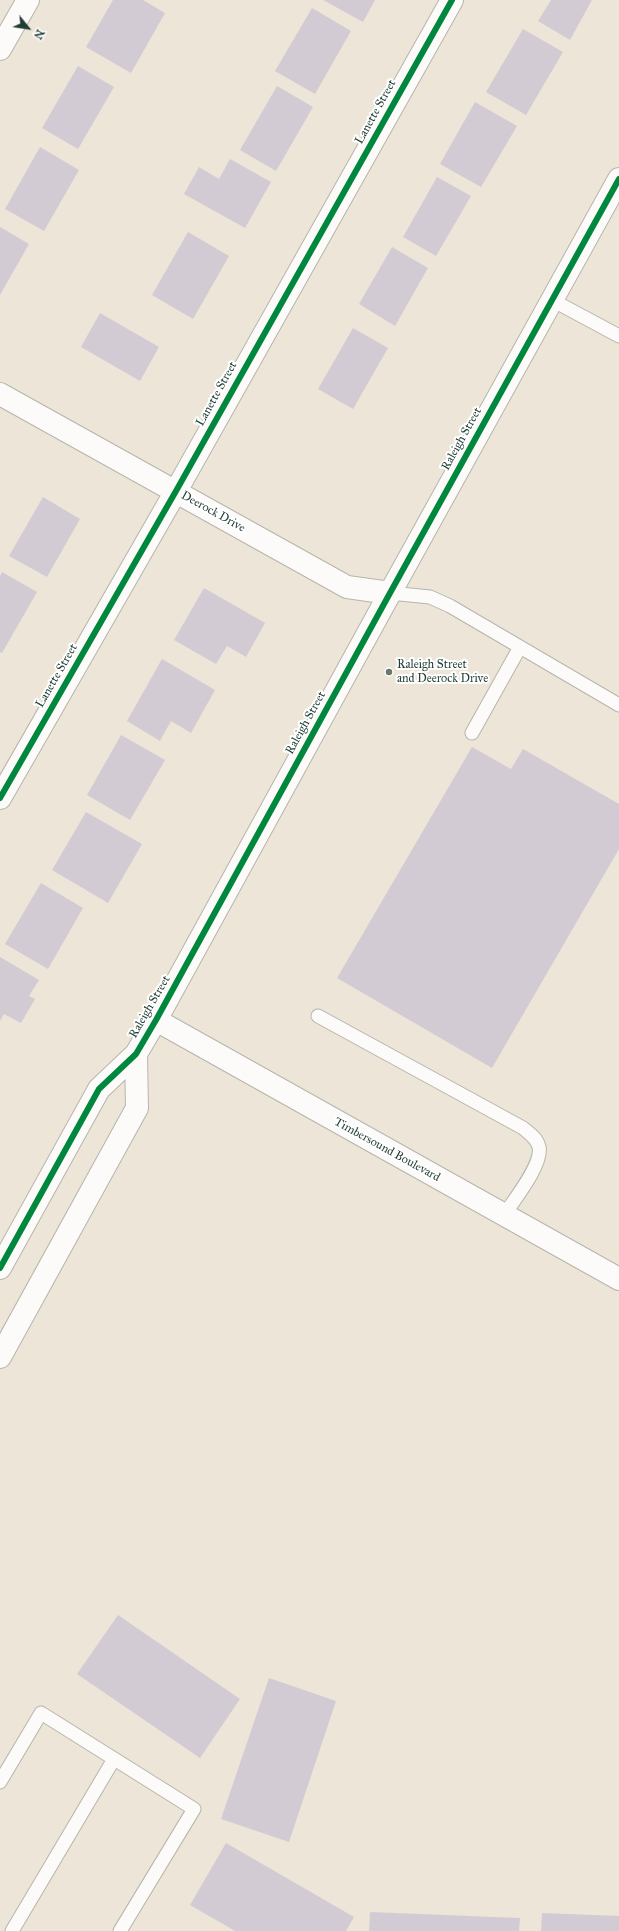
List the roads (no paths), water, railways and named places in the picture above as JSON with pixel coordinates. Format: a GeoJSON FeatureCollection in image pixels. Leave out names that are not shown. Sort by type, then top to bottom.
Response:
{"type":"FeatureCollection","features":[{"type":"Feature","properties":{"kind":"street"},"geometry":{"type":"LineString","coordinates":[[0,49],[28,0]]}},
{"type":"Feature","properties":{"kind":"street","name":"Lanette Street"},"geometry":{"type":"LineString","coordinates":[[0,798],[176,491],[452,0]]}},
{"type":"Feature","properties":{"kind":"street","name":"Raleigh Street"},"geometry":{"type":"LineString","coordinates":[[0,1268],[99,1089],[136,1054],[156,1020],[619,179]]}},
{"type":"Feature","properties":{"kind":"street","name":"Deerock Drive"},"geometry":{"type":"LineString","coordinates":[[0,394],[347,587],[390,593]]}},
{"type":"Feature","properties":{"kind":"street","name":"Timbersound Boulevard"},"geometry":{"type":"LineString","coordinates":[[156,1020],[619,1279]]}},
{"type":"Feature","properties":{"kind":"street","name":"Raleigh Street"},"geometry":{"type":"LineString","coordinates":[[0,1357],[137,1108],[136,1054]]}},
{"type":"Feature","properties":{"kind":"lane"},"geometry":{"type":"LineString","coordinates":[[552,300],[619,336]]}},
{"type":"Feature","properties":{"kind":"lane"},"geometry":{"type":"LineString","coordinates":[[390,593],[430,597],[450,606],[619,705]]}},
{"type":"Feature","properties":{"kind":"lane"},"geometry":{"type":"LineString","coordinates":[[472,733],[520,647]]}},
{"type":"Feature","properties":{"kind":"lane"},"geometry":{"type":"LineString","coordinates":[[318,1016],[523,1128],[535,1138],[539,1147],[539,1156],[531,1174],[504,1215]]}},
{"type":"Feature","properties":{"kind":"lane"},"geometry":{"type":"LineString","coordinates":[[0,1782],[41,1713],[194,1809],[125,1929]]}},
{"type":"Feature","properties":{"kind":"lane"},"geometry":{"type":"LineString","coordinates":[[12,1931],[114,1759]]}},
{"type":"Feature","properties":{"kind":"place","name":"Raleigh Street and Deerock Drive"},"geometry":{"type":"Point","coordinates":[389,672]}}]}
